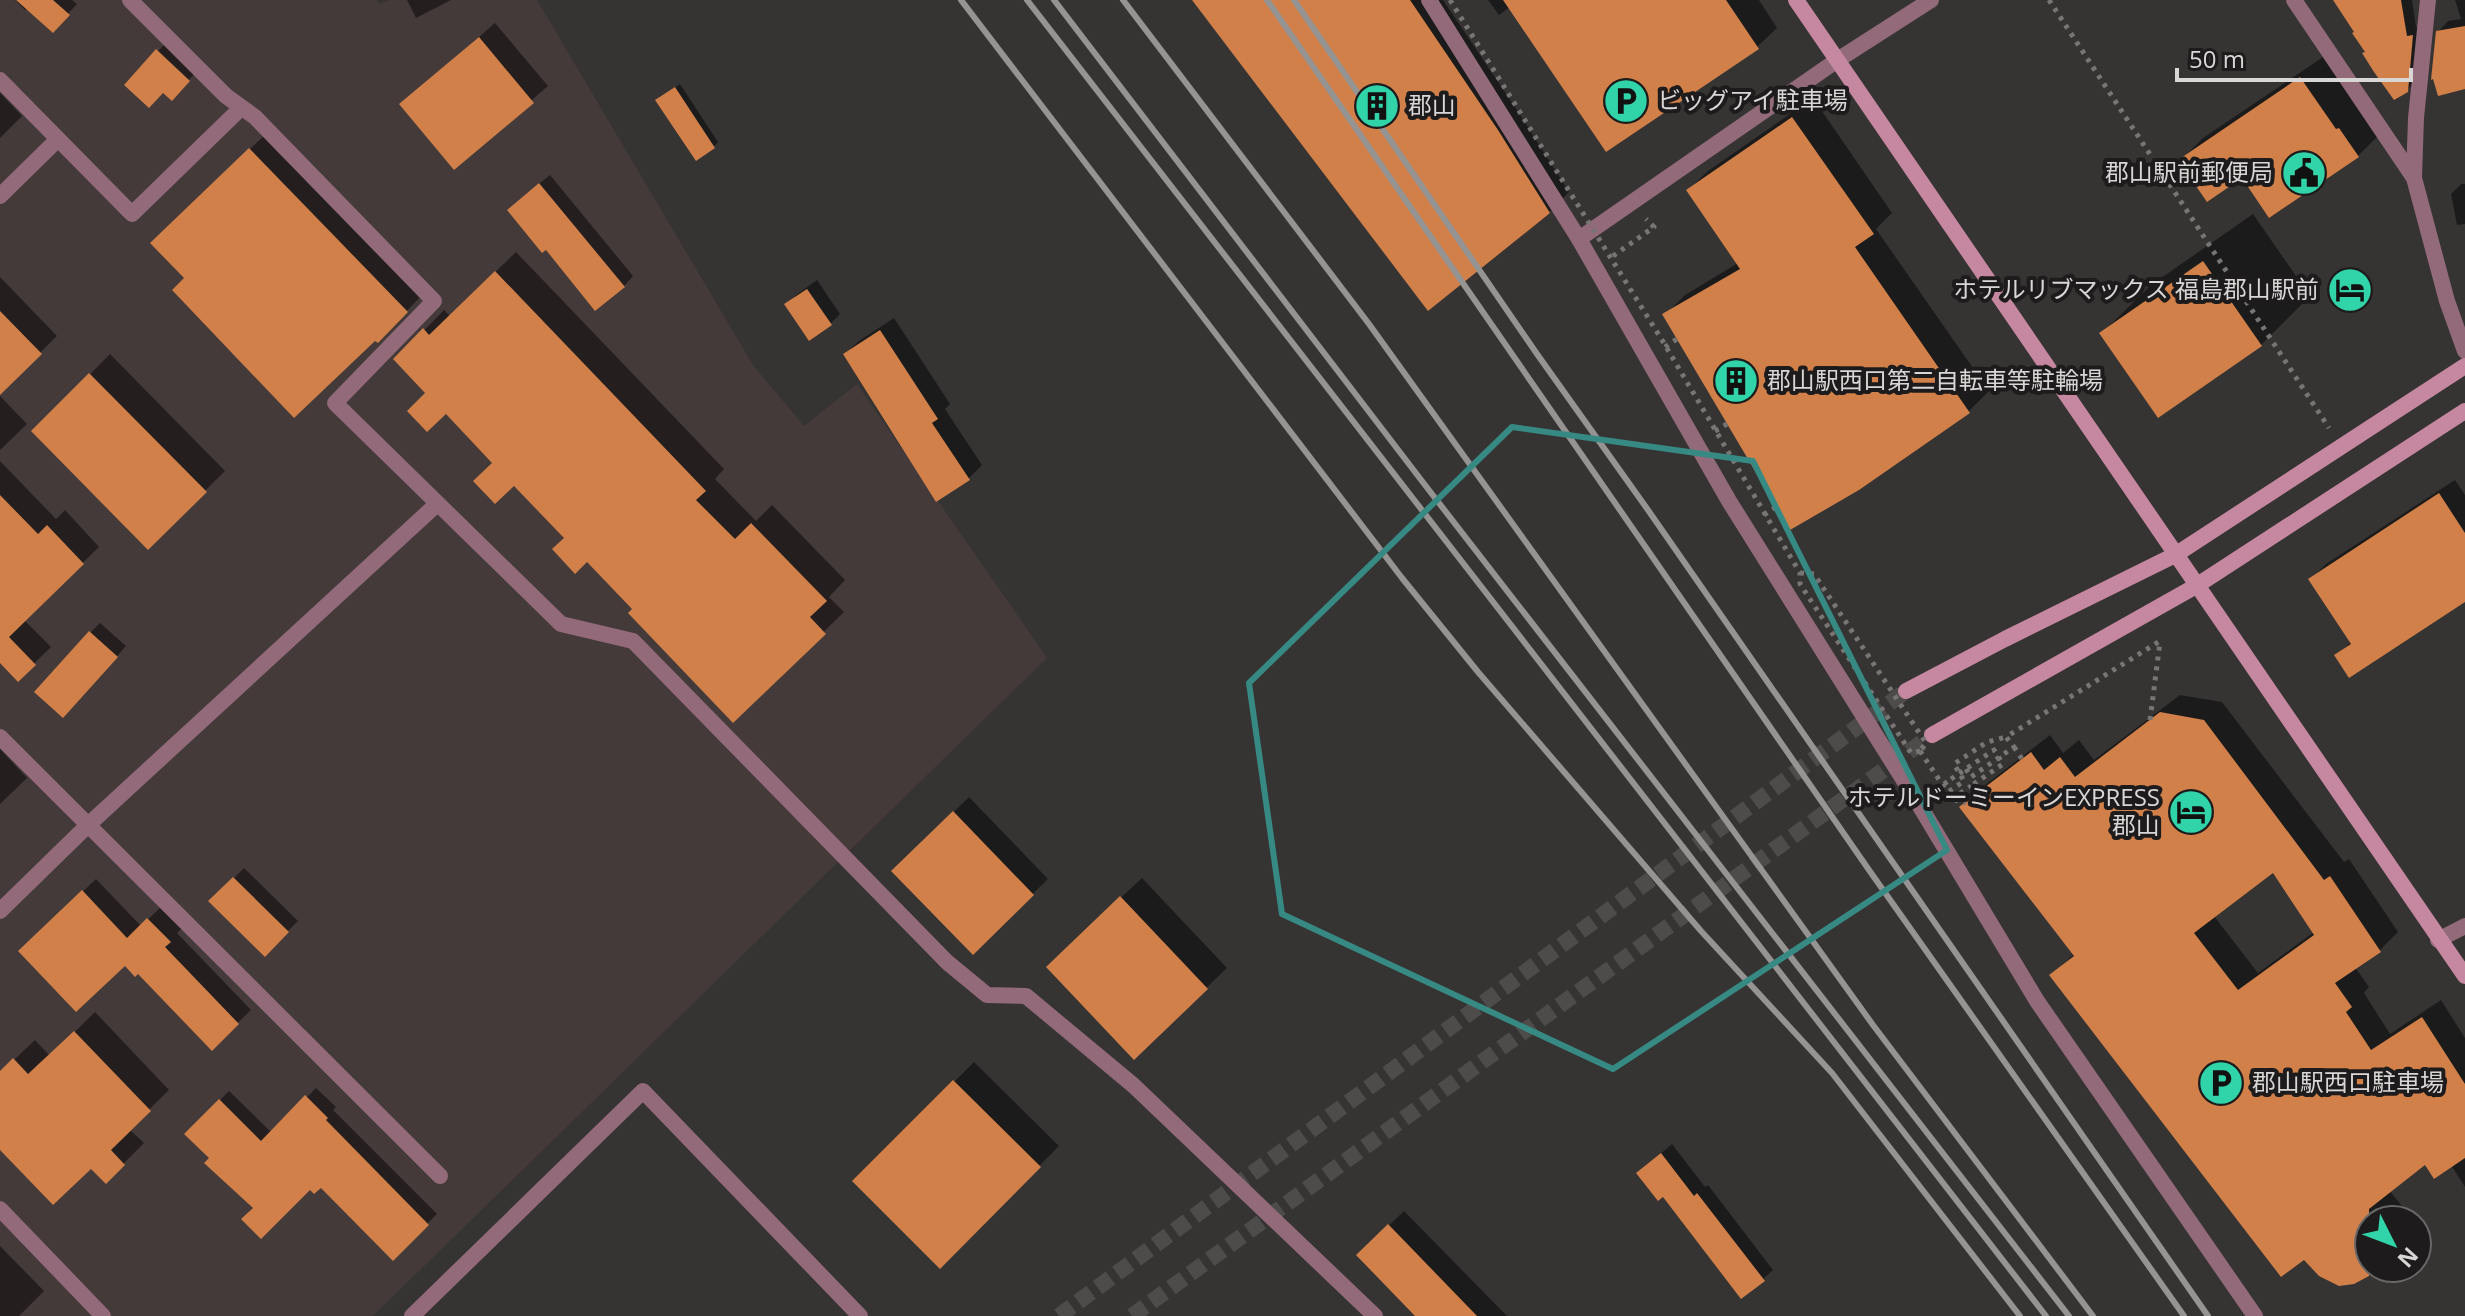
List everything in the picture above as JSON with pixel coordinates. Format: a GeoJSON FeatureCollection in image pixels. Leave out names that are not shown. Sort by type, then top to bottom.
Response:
{"type":"FeatureCollection","features":[{"type":"Feature","properties":{"kind":"street"},"geometry":{"type":"LineString","coordinates":[[130,0],[226,96],[266,129],[434,301],[335,403],[561,624],[633,641],[947,962],[987,995],[1026,996],[1133,1085],[1375,1316]]}},
{"type":"Feature","properties":{"kind":"street"},"geometry":{"type":"LineString","coordinates":[[1429,0],[1579,239],[1729,501],[1918,803],[2037,1001],[2255,1316]]}},
{"type":"Feature","properties":{"kind":"street"},"geometry":{"type":"LineString","coordinates":[[1796,0],[2465,976]]}},
{"type":"Feature","properties":{"kind":"street"},"geometry":{"type":"LineString","coordinates":[[1579,239],[1836,61],[1931,0]]}},
{"type":"Feature","properties":{"kind":"street"},"geometry":{"type":"LineString","coordinates":[[2294,0],[2414,178]]}},
{"type":"Feature","properties":{"kind":"street"},"geometry":{"type":"LineString","coordinates":[[2428,0],[2416,118],[2414,178],[2447,301],[2465,351]]}},
{"type":"Feature","properties":{"kind":"street"},"geometry":{"type":"LineString","coordinates":[[0,80],[132,214],[241,108]]}},
{"type":"Feature","properties":{"kind":"street"},"geometry":{"type":"LineString","coordinates":[[0,196],[57,140]]}},
{"type":"Feature","properties":{"kind":"street"},"geometry":{"type":"LineString","coordinates":[[1906,691],[2175,555],[2465,366]]}},
{"type":"Feature","properties":{"kind":"street"},"geometry":{"type":"LineString","coordinates":[[1932,735],[2196,586],[2465,411]]}},
{"type":"Feature","properties":{"kind":"street"},"geometry":{"type":"LineString","coordinates":[[0,911],[87,826],[437,504]]}},
{"type":"Feature","properties":{"kind":"street"},"geometry":{"type":"LineString","coordinates":[[0,737],[440,1176]]}},
{"type":"Feature","properties":{"kind":"street"},"geometry":{"type":"LineString","coordinates":[[2438,940],[2465,926]]}},
{"type":"Feature","properties":{"kind":"street"},"geometry":{"type":"LineString","coordinates":[[412,1316],[643,1091],[860,1316]]}},
{"type":"Feature","properties":{"kind":"street"},"geometry":{"type":"LineString","coordinates":[[0,1209],[103,1316]]}},
{"type":"Feature","properties":{"kind":"path"},"geometry":{"type":"LineString","coordinates":[[1450,0],[1665,347],[1800,573],[1800,584],[1911,753],[1920,751],[1926,743],[1814,574],[1800,573]]}},
{"type":"Feature","properties":{"kind":"path"},"geometry":{"type":"LineString","coordinates":[[2049,0],[2342,447]]}},
{"type":"Feature","properties":{"kind":"path"},"geometry":{"type":"LineString","coordinates":[[1610,258],[1654,227],[1647,218],[1635,226]]}},
{"type":"Feature","properties":{"kind":"path"},"geometry":{"type":"LineString","coordinates":[[1665,347],[1677,339]]}},
{"type":"Feature","properties":{"kind":"path"},"geometry":{"type":"LineString","coordinates":[[1715,431],[1727,424]]}},
{"type":"Feature","properties":{"kind":"path"},"geometry":{"type":"LineString","coordinates":[[1764,515],[1776,507]]}},
{"type":"Feature","properties":{"kind":"path"},"geometry":{"type":"LineString","coordinates":[[1935,790],[1940,797],[1964,781],[1954,764],[1987,742],[2006,737],[2160,641],[2150,720]]}},
{"type":"Feature","properties":{"kind":"path"},"geometry":{"type":"LineString","coordinates":[[2006,737],[2022,759]]}},
{"type":"Feature","properties":{"kind":"path"},"geometry":{"type":"LineString","coordinates":[[1966,769],[1971,777],[2014,747]]}},
{"type":"Feature","properties":{"kind":"path"},"geometry":{"type":"LineString","coordinates":[[1918,803],[1994,750],[2003,764],[1952,799]]}},
{"type":"Feature","properties":{"kind":"path"},"geometry":{"type":"LineString","coordinates":[[1920,751],[1952,799],[1966,803]]}},
{"type":"Feature","properties":{"kind":"highlighted area"},"geometry":{"type":"Polygon","coordinates":[[[1512,427],[1753,461],[1947,850],[1613,1069],[1282,914],[1249,683],[1512,427]]]}},
{"type":"Feature","properties":{"kind":"shaded area"},"geometry":{"type":"Polygon","coordinates":[[[0,0],[377,0],[380,4],[389,0],[537,0],[753,365],[804,426],[857,384],[1047,658],[373,1316],[0,1316],[0,0]]]}},
{"type":"Feature","properties":{"kind":"building"},"geometry":{"type":"Polygon","coordinates":[[[16,0],[53,0],[70,15],[53,33],[16,0]]]}},
{"type":"Feature","properties":{"kind":"building","name":"郡山"},"geometry":{"type":"Polygon","coordinates":[[[1192,0],[1410,0],[1550,213],[1428,311],[1192,0]]]}},
{"type":"Feature","properties":{"kind":"building","name":"ビッグアイ駐車場"},"geometry":{"type":"Polygon","coordinates":[[[1503,0],[1726,0],[1759,49],[1606,152],[1503,0]]]}},
{"type":"Feature","properties":{"kind":"building"},"geometry":{"type":"Polygon","coordinates":[[[2333,0],[2401,0],[2407,36],[2413,35],[2408,92],[2394,100],[2362,53],[2365,52],[2333,0]]]}},
{"type":"Feature","properties":{"kind":"building"},"geometry":{"type":"Polygon","coordinates":[[[2465,26],[2465,89],[2438,96],[2431,80],[2436,31],[2465,26]]]}},
{"type":"Feature","properties":{"kind":"building"},"geometry":{"type":"Polygon","coordinates":[[[479,37],[534,103],[454,170],[399,104],[479,37]]]}},
{"type":"Feature","properties":{"kind":"building"},"geometry":{"type":"Polygon","coordinates":[[[156,49],[190,81],[172,101],[163,93],[149,108],[124,85],[156,49]]]}},
{"type":"Feature","properties":{"kind":"building"},"geometry":{"type":"Polygon","coordinates":[[[2300,77],[2359,157],[2269,218],[2242,178],[2207,202],[2178,160],[2300,77]]]}},
{"type":"Feature","properties":{"kind":"building"},"geometry":{"type":"Polygon","coordinates":[[[675,87],[715,148],[696,161],[655,100],[675,87]]]}},
{"type":"Feature","properties":{"kind":"building"},"geometry":{"type":"Polygon","coordinates":[[[1792,117],[1874,234],[1855,247],[1970,413],[1859,490],[1790,530],[1662,314],[1740,269],[1686,190],[1792,117]]]}},
{"type":"Feature","properties":{"kind":"building"},"geometry":{"type":"Polygon","coordinates":[[[249,148],[408,312],[294,418],[172,290],[184,278],[150,243],[249,148]]]}},
{"type":"Feature","properties":{"kind":"building"},"geometry":{"type":"Polygon","coordinates":[[[539,183],[625,287],[595,311],[546,250],[542,253],[507,210],[539,183]]]}},
{"type":"Feature","properties":{"kind":"building"},"geometry":{"type":"Polygon","coordinates":[[[2203,261],[2262,346],[2158,418],[2099,333],[2203,261]]]}},
{"type":"Feature","properties":{"kind":"building"},"geometry":{"type":"Polygon","coordinates":[[[495,271],[706,491],[696,500],[735,539],[751,523],[827,601],[810,617],[826,634],[733,723],[628,613],[632,609],[587,562],[575,574],[552,549],[564,538],[514,486],[495,504],[473,481],[492,463],[446,414],[427,432],[407,411],[425,393],[393,359],[423,328],[429,335],[495,271]]]}},
{"type":"Feature","properties":{"kind":"building"},"geometry":{"type":"Polygon","coordinates":[[[807,289],[832,325],[809,341],[784,304],[807,289]]]}},
{"type":"Feature","properties":{"kind":"building"},"geometry":{"type":"Polygon","coordinates":[[[0,311],[42,354],[0,395],[0,311]]]}},
{"type":"Feature","properties":{"kind":"building"},"geometry":{"type":"Polygon","coordinates":[[[880,330],[938,419],[932,423],[970,480],[936,502],[843,354],[880,330]]]}},
{"type":"Feature","properties":{"kind":"building"},"geometry":{"type":"Polygon","coordinates":[[[89,373],[207,492],[148,550],[31,431],[89,373]]]}},
{"type":"Feature","properties":{"kind":"building"},"geometry":{"type":"Polygon","coordinates":[[[2439,493],[2465,533],[2465,602],[2349,678],[2334,655],[2351,644],[2308,579],[2439,493]]]}},
{"type":"Feature","properties":{"kind":"building"},"geometry":{"type":"Polygon","coordinates":[[[0,495],[38,534],[47,525],[84,564],[9,637],[36,665],[18,682],[0,663],[0,495]]]}},
{"type":"Feature","properties":{"kind":"building"},"geometry":{"type":"Polygon","coordinates":[[[89,631],[118,657],[63,718],[34,692],[89,631]]]}},
{"type":"Feature","properties":{"kind":"building"},"geometry":{"type":"Polygon","coordinates":[[[2160,712],[2204,720],[2324,880],[2330,876],[2381,952],[2335,983],[2352,1007],[2346,1012],[2371,1050],[2422,1017],[2465,1084],[2465,1158],[2434,1179],[2425,1165],[2375,1204],[2353,1204],[2354,1284],[2339,1286],[2319,1276],[2304,1260],[2281,1277],[2049,975],[2074,956],[1959,807],[2031,752],[2044,770],[2060,757],[2075,777],[2160,712]],[[2273,873],[2194,933],[2238,990],[2314,935],[2273,873]]]}},
{"type":"Feature","properties":{"kind":"building"},"geometry":{"type":"Polygon","coordinates":[[[953,811],[1034,895],[973,955],[891,871],[953,811]]]}},
{"type":"Feature","properties":{"kind":"building"},"geometry":{"type":"Polygon","coordinates":[[[233,877],[289,932],[265,957],[208,901],[233,877]]]}},
{"type":"Feature","properties":{"kind":"building"},"geometry":{"type":"Polygon","coordinates":[[[82,890],[127,938],[147,918],[171,942],[165,947],[239,1024],[212,1051],[138,974],[135,977],[125,966],[76,1012],[18,951],[82,890]]]}},
{"type":"Feature","properties":{"kind":"building"},"geometry":{"type":"Polygon","coordinates":[[[1120,896],[1208,989],[1134,1060],[1046,967],[1120,896]]]}},
{"type":"Feature","properties":{"kind":"building"},"geometry":{"type":"Polygon","coordinates":[[[74,1031],[151,1111],[111,1150],[125,1165],[106,1184],[91,1169],[53,1205],[0,1150],[0,1071],[13,1058],[28,1074],[74,1031]]]}},
{"type":"Feature","properties":{"kind":"building"},"geometry":{"type":"Polygon","coordinates":[[[953,1080],[1041,1167],[940,1269],[852,1181],[953,1080]]]}},
{"type":"Feature","properties":{"kind":"building"},"geometry":{"type":"Polygon","coordinates":[[[305,1095],[429,1225],[393,1261],[321,1188],[314,1194],[310,1190],[261,1239],[241,1219],[253,1208],[204,1163],[209,1158],[184,1134],[219,1099],[261,1141],[305,1095]]]}},
{"type":"Feature","properties":{"kind":"building"},"geometry":{"type":"Polygon","coordinates":[[[1661,1153],[1694,1196],[1697,1193],[1765,1281],[1741,1299],[1663,1197],[1658,1201],[1636,1173],[1661,1153]]]}},
{"type":"Feature","properties":{"kind":"building"},"geometry":{"type":"Polygon","coordinates":[[[1388,1224],[1477,1316],[1415,1316],[1356,1255],[1388,1224]]]}},
{"type":"Feature","properties":{"kind":"tunnel"},"geometry":{"type":"LineString","coordinates":[[1059,1316],[1906,691]]}},
{"type":"Feature","properties":{"kind":"tunnel"},"geometry":{"type":"LineString","coordinates":[[1132,1316],[1932,735]]}},
{"type":"Feature","properties":{"kind":"railway"},"geometry":{"type":"LineString","coordinates":[[961,0],[1402,578],[1478,672],[1701,931],[1832,1073],[2020,1316]]}},
{"type":"Feature","properties":{"kind":"railway"},"geometry":{"type":"LineString","coordinates":[[1027,0],[2046,1316]]}},
{"type":"Feature","properties":{"kind":"railway"},"geometry":{"type":"LineString","coordinates":[[1054,0],[1425,485],[2069,1316]]}},
{"type":"Feature","properties":{"kind":"railway"},"geometry":{"type":"LineString","coordinates":[[1123,0],[1369,324],[1873,1025],[2093,1316]]}},
{"type":"Feature","properties":{"kind":"railway"},"geometry":{"type":"LineString","coordinates":[[1267,0],[1869,870],[2184,1316]]}},
{"type":"Feature","properties":{"kind":"railway"},"geometry":{"type":"LineString","coordinates":[[1294,0],[2208,1316]]}},
{"type":"Feature","properties":{"kind":"place","name":"ビッグアイ駐車場"},"geometry":{"type":"Point","coordinates":[1626,101]}},
{"type":"Feature","properties":{"kind":"place","name":"郡山"},"geometry":{"type":"Point","coordinates":[1377,106]}},
{"type":"Feature","properties":{"kind":"place","name":"郡山駅前郵便局"},"geometry":{"type":"Point","coordinates":[2304,173]}},
{"type":"Feature","properties":{"kind":"place","name":"ホテルリブマックス 福島郡山駅前"},"geometry":{"type":"Point","coordinates":[2350,290]}},
{"type":"Feature","properties":{"kind":"place","name":"郡山駅西口第二自転車等駐輪場"},"geometry":{"type":"Point","coordinates":[1736,381]}},
{"type":"Feature","properties":{"kind":"place","name":"ホテルドーミーインEXPRESS 郡山"},"geometry":{"type":"Point","coordinates":[2191,812]}},
{"type":"Feature","properties":{"kind":"place","name":"郡山駅西口駐車場"},"geometry":{"type":"Point","coordinates":[2221,1083]}}]}
